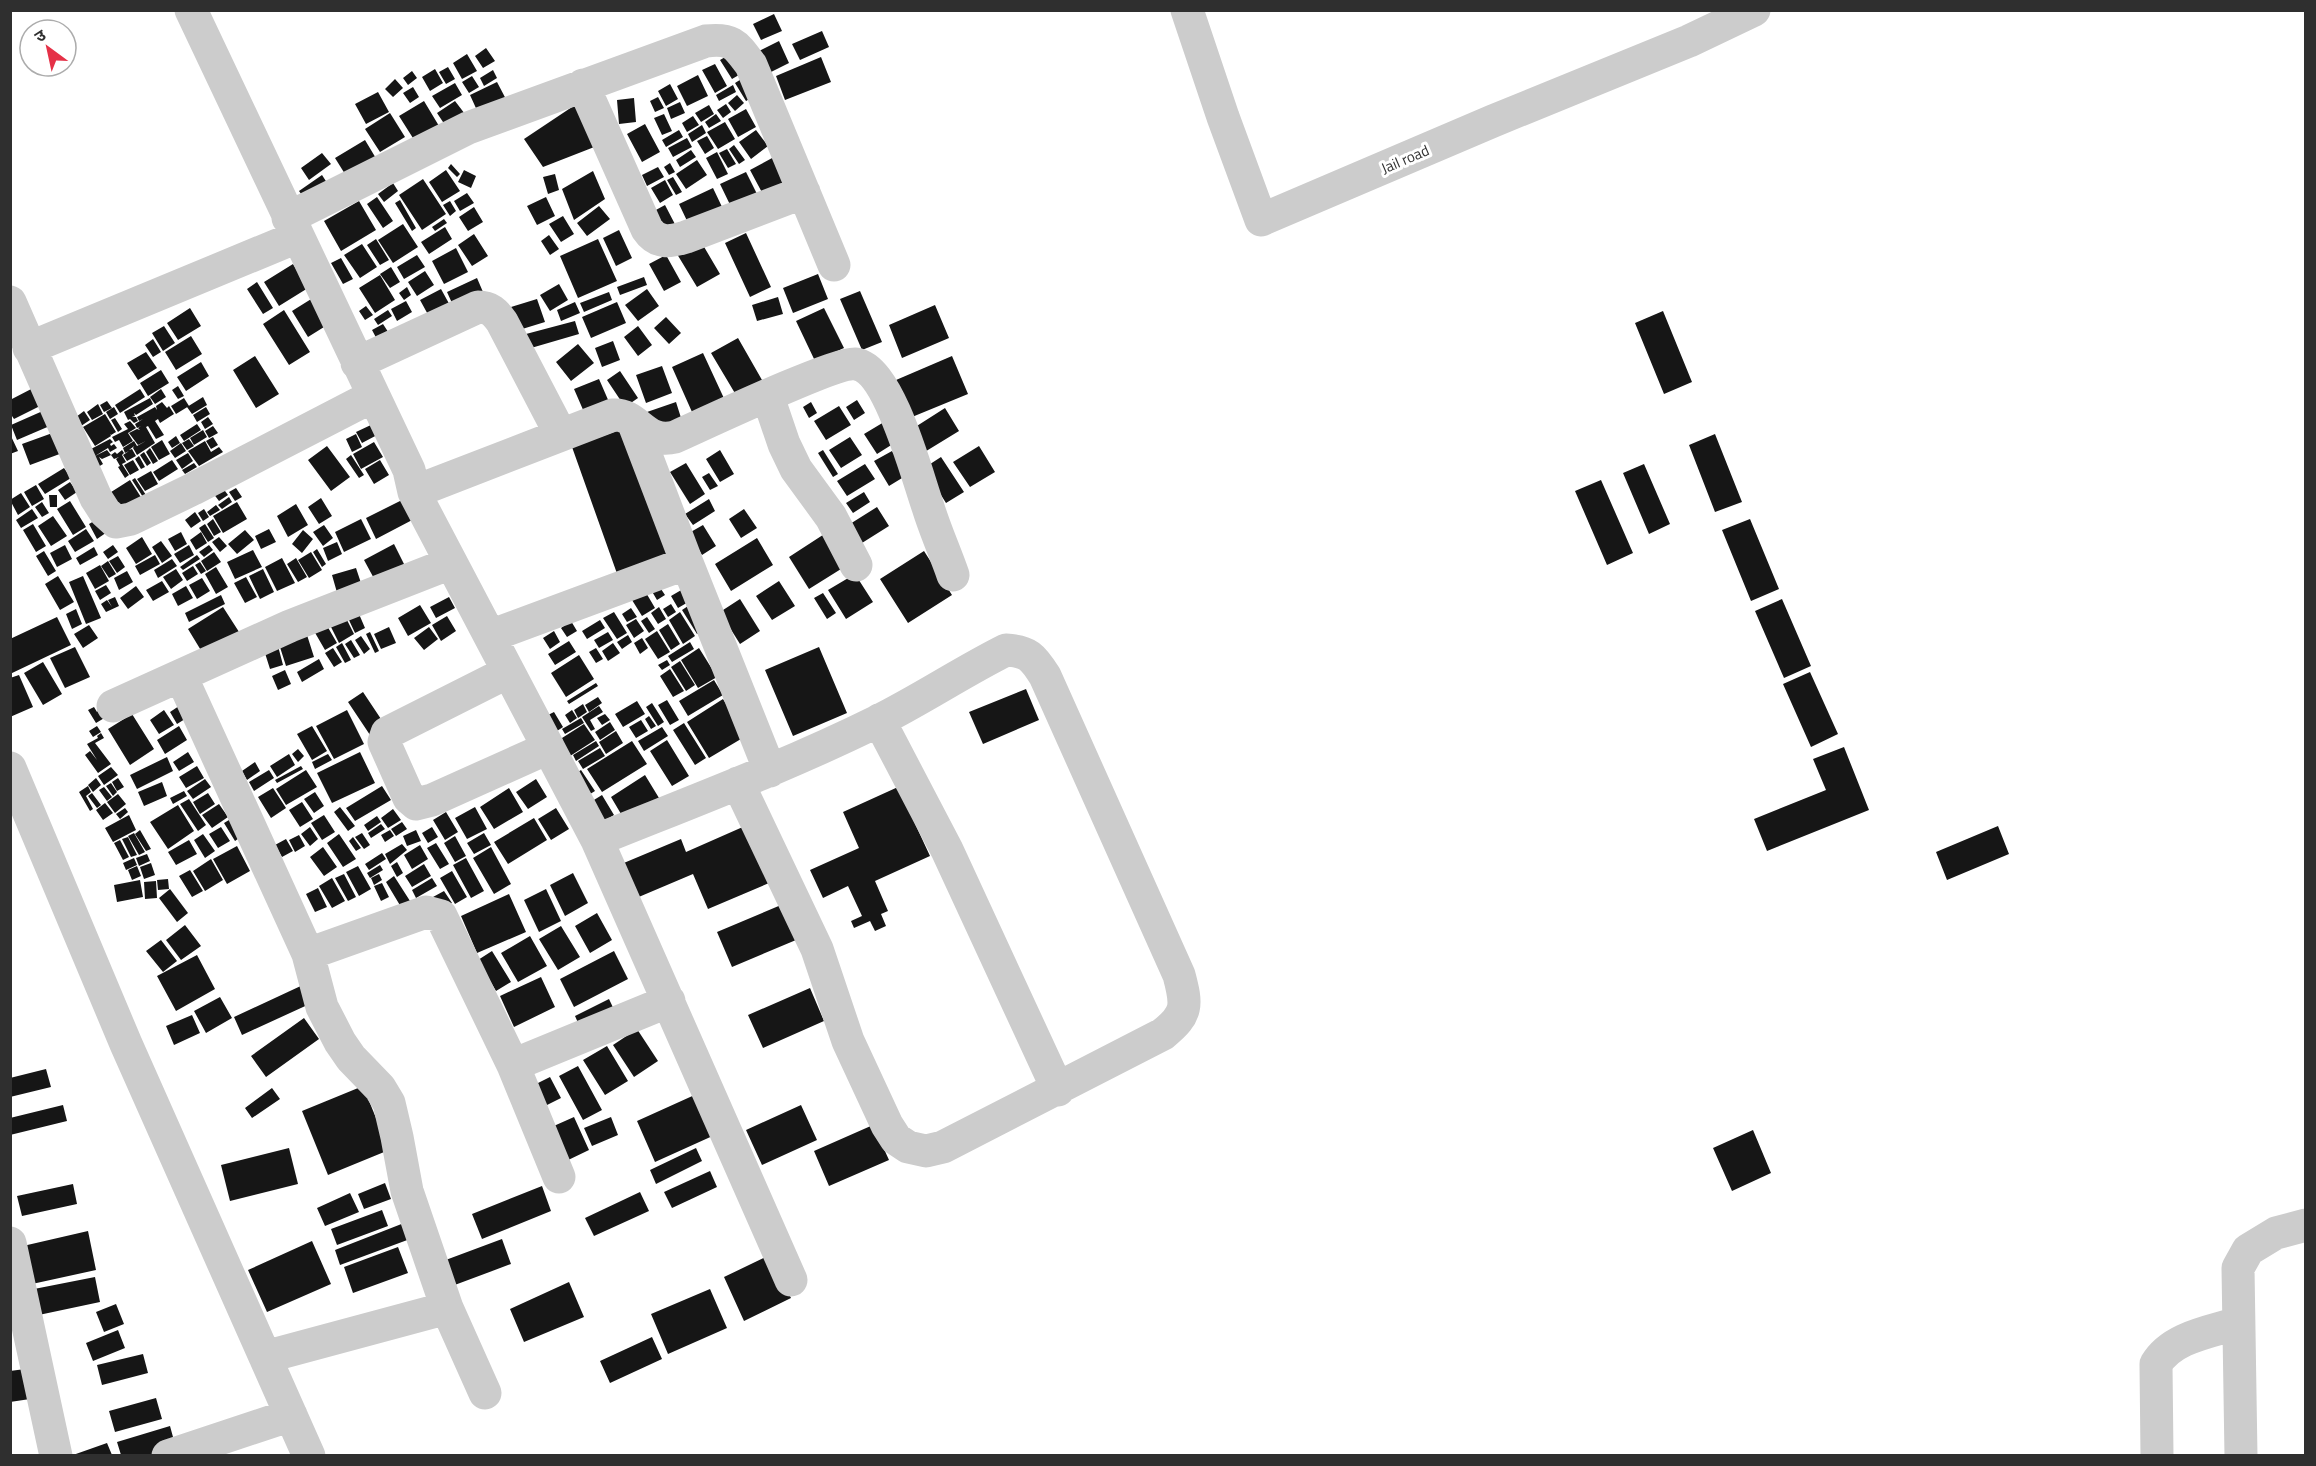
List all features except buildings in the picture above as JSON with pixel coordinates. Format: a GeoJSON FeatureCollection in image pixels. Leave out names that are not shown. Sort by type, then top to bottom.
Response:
{"type":"FeatureCollection","features":[{"type":"Feature","properties":{"kind":"street"},"geometry":{"type":"LineString","coordinates":[[191,10],[409,470],[414,492],[597,840],[791,1280]]}},
{"type":"Feature","properties":{"kind":"street","name":"Jail road"},"geometry":{"type":"LineString","coordinates":[[1187,10],[1261,220],[1689,41],[1754,10]]}},
{"type":"Feature","properties":{"kind":"street"},"geometry":{"type":"LineString","coordinates":[[29,348],[293,228],[468,128],[706,41],[722,39],[736,46],[751,65],[834,265]]}},
{"type":"Feature","properties":{"kind":"street"},"geometry":{"type":"LineString","coordinates":[[583,86],[647,229],[652,236],[661,241],[673,241],[686,237],[804,192]]}},
{"type":"Feature","properties":{"kind":"street"},"geometry":{"type":"LineString","coordinates":[[10,302],[96,498],[105,512],[116,522],[131,519],[194,489],[373,396]]}},
{"type":"Feature","properties":{"kind":"street"},"geometry":{"type":"LineString","coordinates":[[357,363],[478,307],[487,307],[496,313],[502,322],[561,435]]}},
{"type":"Feature","properties":{"kind":"street"},"geometry":{"type":"LineString","coordinates":[[414,492],[613,415],[622,414],[646,433],[665,440],[843,365],[854,364],[872,373],[895,413],[953,575]]}},
{"type":"Feature","properties":{"kind":"street"},"geometry":{"type":"LineString","coordinates":[[768,397],[783,444],[796,468],[831,517],[856,565]]}},
{"type":"Feature","properties":{"kind":"street"},"geometry":{"type":"LineString","coordinates":[[634,424],[770,771]]}},
{"type":"Feature","properties":{"kind":"street"},"geometry":{"type":"LineString","coordinates":[[113,706],[290,626],[451,563]]}},
{"type":"Feature","properties":{"kind":"street"},"geometry":{"type":"LineString","coordinates":[[490,636],[687,563]]}},
{"type":"Feature","properties":{"kind":"street"},"geometry":{"type":"LineString","coordinates":[[597,840],[738,783],[770,771],[879,720],[1006,650],[1023,651],[1036,663],[1045,676],[1179,975],[1185,1009],[1178,1022],[1163,1034],[1058,1090],[943,1147],[926,1151],[908,1147],[896,1139],[887,1125],[855,1061],[817,949],[738,783]]}},
{"type":"Feature","properties":{"kind":"street"},"geometry":{"type":"LineString","coordinates":[[508,672],[387,733],[384,742],[409,798],[416,804],[422,803],[548,748]]}},
{"type":"Feature","properties":{"kind":"street"},"geometry":{"type":"LineString","coordinates":[[181,676],[308,954],[322,1007],[351,1058],[380,1088],[389,1103],[398,1137],[407,1191],[447,1308],[485,1393]]}},
{"type":"Feature","properties":{"kind":"street"},"geometry":{"type":"LineString","coordinates":[[879,720],[947,850],[1058,1090]]}},
{"type":"Feature","properties":{"kind":"street"},"geometry":{"type":"LineString","coordinates":[[10,768],[126,1044],[309,1455]]}},
{"type":"Feature","properties":{"kind":"street"},"geometry":{"type":"LineString","coordinates":[[308,954],[426,912],[441,916],[513,1065],[559,1177]]}},
{"type":"Feature","properties":{"kind":"street"},"geometry":{"type":"LineString","coordinates":[[513,1065],[669,1001]]}},
{"type":"Feature","properties":{"kind":"street"},"geometry":{"type":"LineString","coordinates":[[2241,1455],[2238,1268],[2248,1250],[2276,1233],[2306,1225]]}},
{"type":"Feature","properties":{"kind":"street"},"geometry":{"type":"LineString","coordinates":[[10,1243],[56,1455]]}},
{"type":"Feature","properties":{"kind":"street"},"geometry":{"type":"LineString","coordinates":[[265,1357],[447,1308]]}},
{"type":"Feature","properties":{"kind":"street"},"geometry":{"type":"LineString","coordinates":[[2157,1455],[2156,1364],[2161,1356],[2179,1342],[2238,1323]]}},
{"type":"Feature","properties":{"kind":"street"},"geometry":{"type":"LineString","coordinates":[[168,1455],[291,1415]]}}]}
